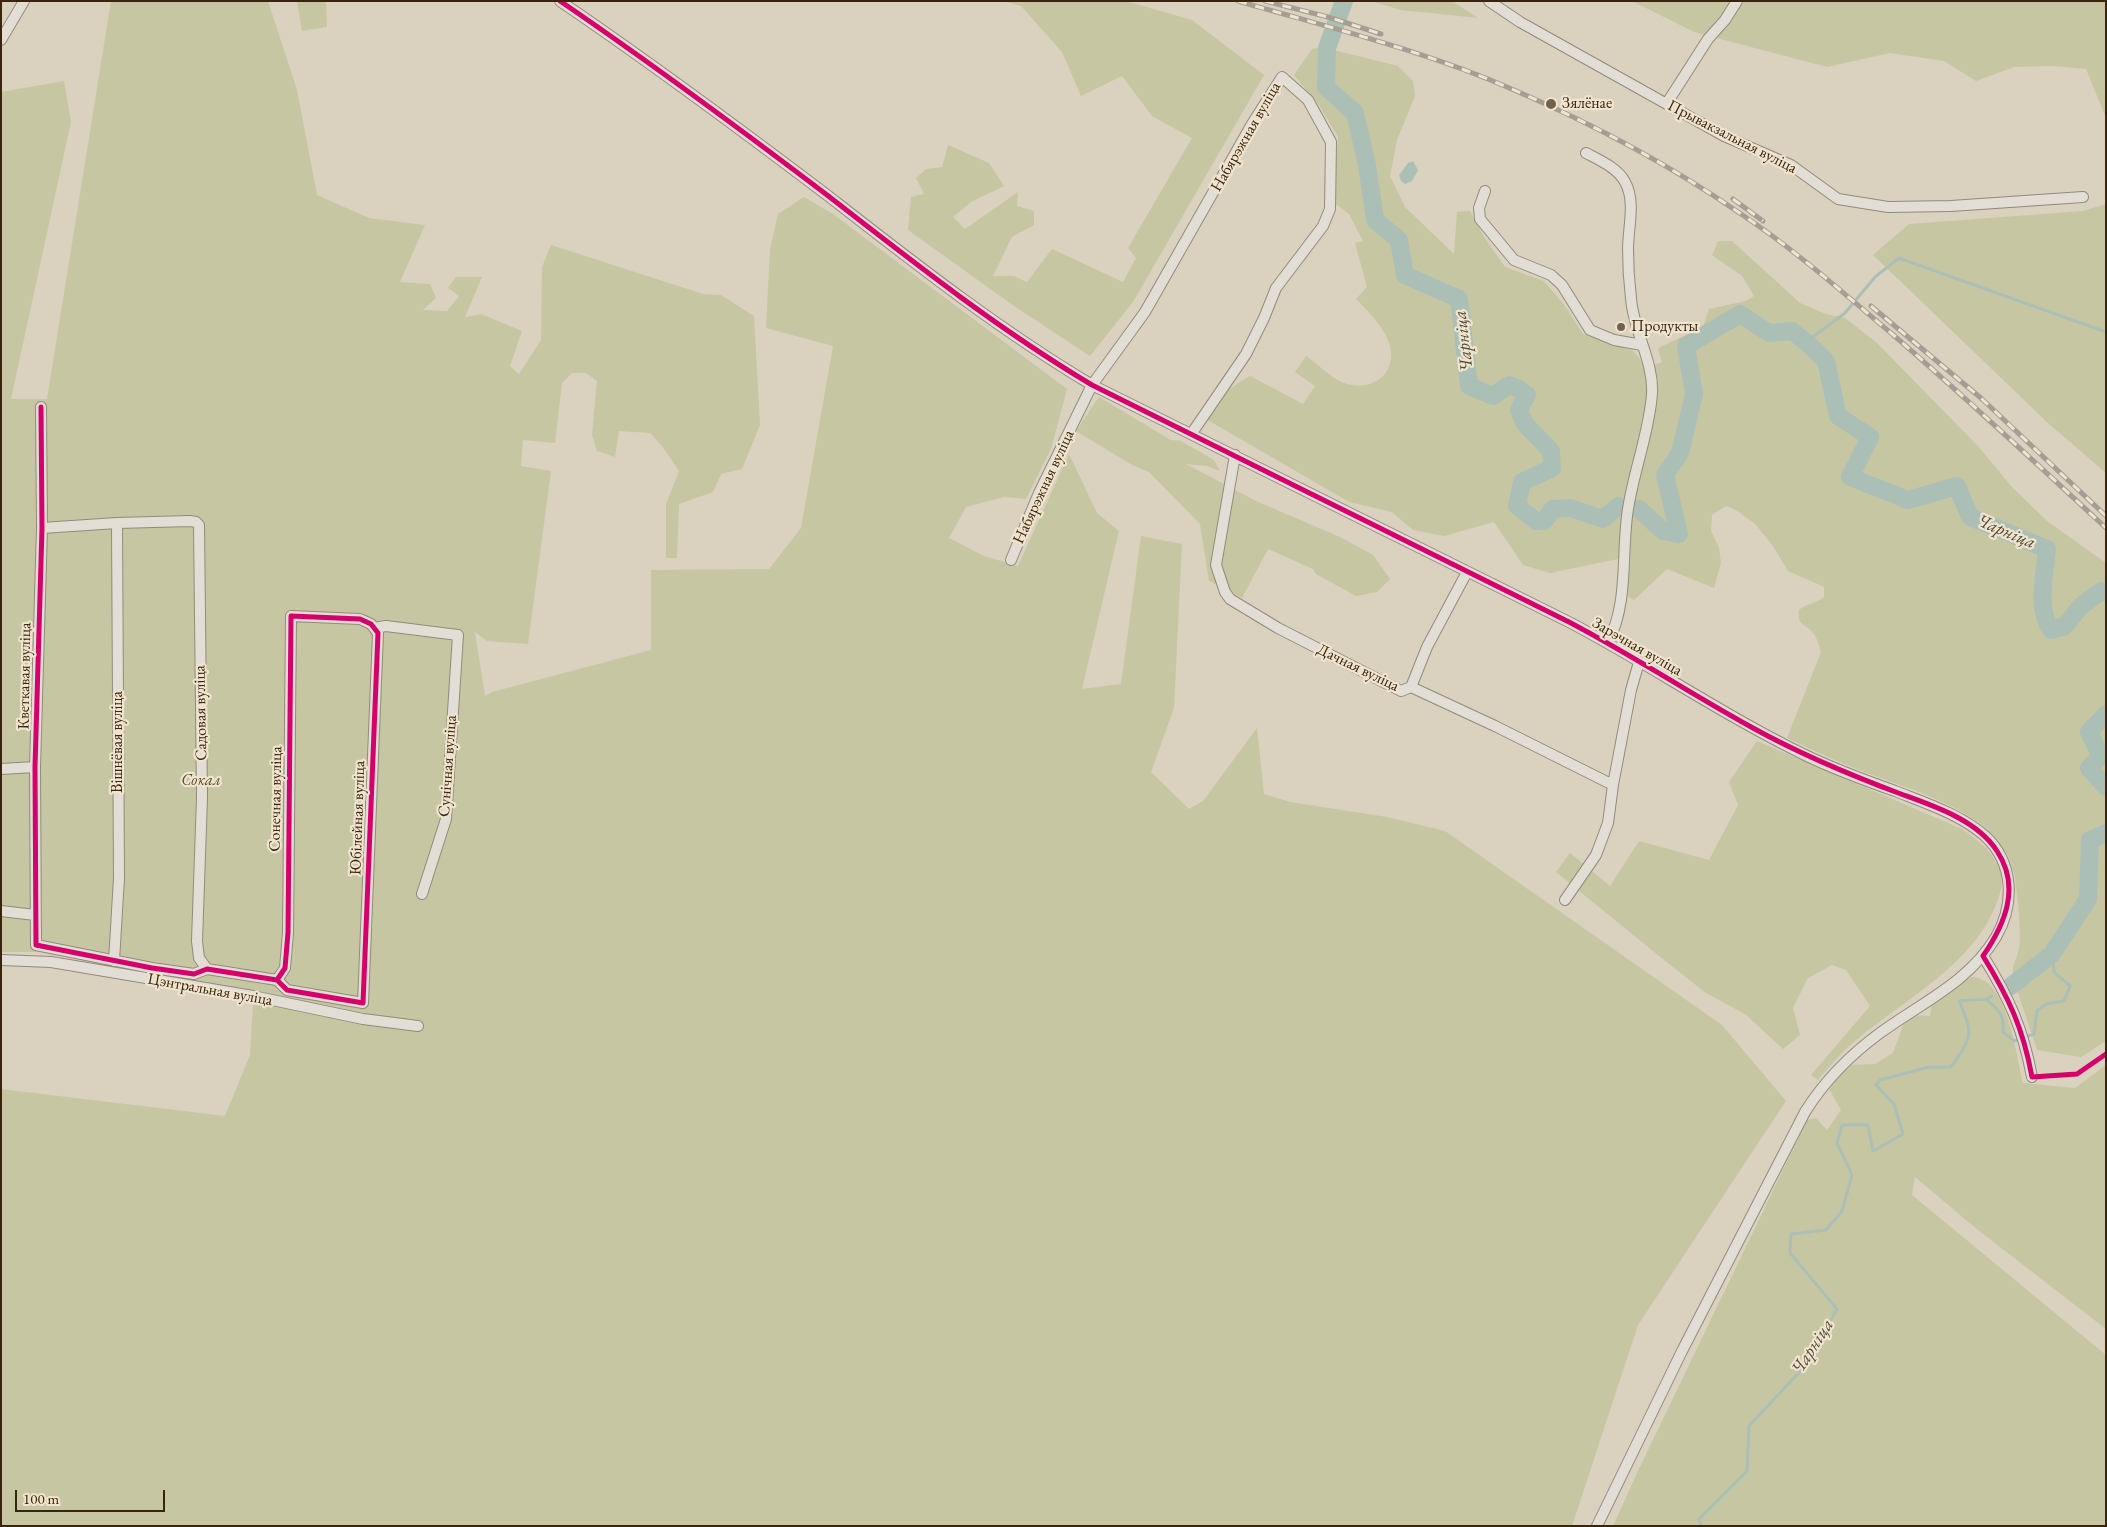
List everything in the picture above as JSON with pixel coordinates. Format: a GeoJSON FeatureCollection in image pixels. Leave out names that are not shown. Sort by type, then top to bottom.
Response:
{"type":"FeatureCollection","features":[{"type":"Feature","properties":{"kind":"street"},"geometry":{"type":"LineString","coordinates":[[1,40],[24,1]]}},
{"type":"Feature","properties":{"kind":"street","name":"Зарэчная вуліца"},"geometry":{"type":"LineString","coordinates":[[560,1],[742,130],[978,312],[1041,355],[1092,385],[1192,433],[1608,642],[1730,716],[1806,756],[1934,806],[1970,826],[1985,837],[1996,850],[2005,864],[2009,880],[2006,915],[2000,928],[1983,956],[1959,979],[1881,1033],[1844,1063],[1818,1092],[1805,1112],[1691,1334],[1597,1526]]}},
{"type":"Feature","properties":{"kind":"street","name":"Прывакзальная вуліца"},"geometry":{"type":"LineString","coordinates":[[1489,1],[1520,22],[1724,136],[1791,165],[1838,199],[1888,208],[1951,206],[2083,197]]}},
{"type":"Feature","properties":{"kind":"street"},"geometry":{"type":"LineString","coordinates":[[1667,104],[1708,40],[1725,20],[1737,1]]}},
{"type":"Feature","properties":{"kind":"street","name":"Набярэжная вуліца"},"geometry":{"type":"LineString","coordinates":[[1011,560],[1039,493],[1092,385],[1145,312],[1252,124],[1282,77],[1308,100],[1331,142],[1330,208],[1323,226],[1276,288],[1246,354],[1192,433]]}},
{"type":"Feature","properties":{"kind":"street"},"geometry":{"type":"LineString","coordinates":[[1586,153],[1613,168],[1625,181],[1629,194],[1628,250],[1631,301],[1650,372],[1652,392],[1648,424],[1628,510],[1621,593],[1616,623],[1608,642]]}},
{"type":"Feature","properties":{"kind":"street"},"geometry":{"type":"LineString","coordinates":[[1485,191],[1479,208],[1480,219],[1514,260],[1551,275],[1562,285],[1590,330],[1614,340],[1642,344]]}},
{"type":"Feature","properties":{"kind":"street","name":"Кветкавая вуліца"},"geometry":{"type":"LineString","coordinates":[[41,407],[42,528],[36,768],[36,945],[114,961]]}},
{"type":"Feature","properties":{"kind":"street","name":"Дачная вуліца"},"geometry":{"type":"LineString","coordinates":[[1235,455],[1216,565],[1230,599],[1278,628],[1401,691],[1411,687],[1495,726],[1613,785]]}},
{"type":"Feature","properties":{"kind":"street","name":"Садовая вуліца"},"geometry":{"type":"LineString","coordinates":[[117,523],[190,521],[196,522],[199,525],[202,798],[197,940],[199,958],[207,970]]}},
{"type":"Feature","properties":{"kind":"street"},"geometry":{"type":"LineString","coordinates":[[42,528],[117,523]]}},
{"type":"Feature","properties":{"kind":"street","name":"Вішнёвая вуліца"},"geometry":{"type":"LineString","coordinates":[[114,961],[119,878],[117,523]]}},
{"type":"Feature","properties":{"kind":"street"},"geometry":{"type":"LineString","coordinates":[[1411,687],[1427,647],[1467,572]]}},
{"type":"Feature","properties":{"kind":"street","name":"Сонечная вуліца"},"geometry":{"type":"LineString","coordinates":[[277,980],[285,968],[288,933],[291,616],[360,619],[371,624],[376,630]]}},
{"type":"Feature","properties":{"kind":"street","name":"Сунічная вуліца"},"geometry":{"type":"LineString","coordinates":[[376,630],[386,626],[458,636],[446,819],[422,894]]}},
{"type":"Feature","properties":{"kind":"street","name":"Юбілейная вуліца"},"geometry":{"type":"LineString","coordinates":[[277,980],[287,990],[363,1003],[376,630]]}},
{"type":"Feature","properties":{"kind":"street"},"geometry":{"type":"LineString","coordinates":[[1566,900],[1596,855],[1608,823],[1613,785],[1631,690],[1639,662]]}},
{"type":"Feature","properties":{"kind":"street"},"geometry":{"type":"LineString","coordinates":[[1,769],[36,768]]}},
{"type":"Feature","properties":{"kind":"street"},"geometry":{"type":"LineString","coordinates":[[1,911],[35,914]]}},
{"type":"Feature","properties":{"kind":"street"},"geometry":{"type":"LineString","coordinates":[[1983,956],[2006,995],[2022,1032],[2032,1077]]}},
{"type":"Feature","properties":{"kind":"street","name":"Цэнтральная вуліца"},"geometry":{"type":"LineString","coordinates":[[1,960],[51,962],[253,996],[354,1017],[418,1026]]}},
{"type":"Feature","properties":{"kind":"street"},"geometry":{"type":"LineString","coordinates":[[114,961],[194,974],[207,970],[277,980]]}},
{"type":"Feature","properties":{"kind":"street"},"geometry":{"type":"LineString","coordinates":[[253,996],[256,977]]}},
{"type":"Feature","properties":{"kind":"green space","name":"Сокал"},"geometry":{"type":"Polygon","coordinates":[[[111,1],[268,1],[297,90],[317,195],[369,218],[425,225],[400,282],[430,284],[436,298],[423,310],[447,311],[459,296],[448,288],[456,277],[482,277],[465,317],[481,314],[522,331],[510,366],[519,374],[541,340],[542,267],[551,245],[703,294],[721,295],[754,316],[760,425],[742,469],[721,474],[713,492],[679,504],[677,558],[666,558],[666,504],[679,471],[662,446],[650,433],[619,431],[615,457],[597,451],[592,435],[597,381],[586,373],[572,373],[562,383],[555,443],[523,440],[521,466],[551,471],[528,644],[487,641],[475,632],[485,696],[492,692],[651,650],[651,570],[769,569],[801,528],[833,346],[766,328],[770,249],[778,214],[804,197],[833,214],[1067,389],[1051,449],[1026,499],[1004,497],[966,507],[949,538],[984,556],[1018,566],[1069,454],[1097,513],[1119,531],[1082,689],[1121,684],[1141,536],[1182,544],[1174,708],[1151,772],[1189,809],[1203,801],[1257,728],[1264,794],[1290,802],[1387,817],[1445,831],[1722,1025],[1786,1101],[1638,1325],[1572,1526],[1,1526],[1,1089],[225,1116],[250,1055],[253,1004],[313,1007],[305,1002],[38,952],[1,952],[1,92],[64,81],[71,122],[11,399],[47,399],[111,1]]]}},
{"type":"Feature","properties":{"kind":"green space"},"geometry":{"type":"Polygon","coordinates":[[[297,1],[326,1],[327,27],[302,31],[297,1]]]}},
{"type":"Feature","properties":{"kind":"green space"},"geometry":{"type":"Polygon","coordinates":[[[1003,1],[1126,1],[1192,20],[1264,75],[1133,302],[1090,356],[1014,306],[908,230],[911,197],[924,194],[916,178],[926,169],[942,167],[948,145],[989,163],[1004,186],[971,202],[953,217],[965,229],[1018,192],[1017,206],[1034,211],[1034,225],[1012,237],[993,276],[1014,276],[1027,282],[1052,249],[1123,282],[1136,258],[1128,248],[1192,138],[1152,116],[1122,76],[1081,96],[1062,52],[1021,6],[1003,1]]]}},
{"type":"Feature","properties":{"kind":"green space"},"geometry":{"type":"Polygon","coordinates":[[[1371,1],[1452,1],[1478,18],[1401,10],[1371,1]]]}},
{"type":"Feature","properties":{"kind":"green space"},"geometry":{"type":"Polygon","coordinates":[[[1632,1],[2106,1],[2106,118],[2086,69],[2052,66],[2014,67],[1976,81],[1944,61],[1890,53],[1827,67],[1694,32],[1632,1]]]}},
{"type":"Feature","properties":{"kind":"green space"},"geometry":{"type":"Polygon","coordinates":[[[1321,47],[1398,66],[1413,81],[1415,96],[1397,140],[1390,176],[1405,207],[1454,254],[1457,212],[1470,211],[1484,237],[1505,267],[1544,281],[1565,306],[1583,334],[1633,351],[1641,360],[1644,369],[1662,362],[1658,350],[1660,347],[1703,327],[1709,309],[1746,301],[1754,296],[1742,276],[1712,255],[1718,241],[1732,241],[1800,303],[1826,314],[1845,318],[1876,342],[1978,446],[2012,487],[2047,521],[2106,563],[2106,1041],[2081,1057],[2037,1050],[2013,978],[2020,943],[2018,900],[2014,873],[2006,852],[1992,835],[1975,820],[1932,797],[1847,765],[1787,738],[1821,652],[1814,635],[1800,622],[1799,610],[1824,597],[1824,587],[1788,571],[1773,546],[1755,524],[1736,510],[1726,506],[1712,515],[1711,531],[1719,548],[1721,563],[1714,588],[1667,569],[1634,600],[1621,593],[1618,559],[1550,573],[1523,565],[1494,522],[1444,536],[1413,530],[1392,512],[1349,502],[1206,419],[1224,392],[1250,376],[1303,404],[1315,386],[1295,372],[1306,356],[1334,378],[1344,383],[1363,386],[1379,379],[1389,365],[1391,356],[1390,346],[1385,333],[1356,299],[1367,287],[1355,243],[1363,241],[1349,214],[1333,202],[1338,137],[1319,105],[1294,75],[1312,49],[1321,47]]]}},
{"type":"Feature","properties":{"kind":"green space"},"geometry":{"type":"Polygon","coordinates":[[[2106,204],[2106,473],[2048,423],[1873,255],[1909,224],[2083,211],[2106,204]]]}},
{"type":"Feature","properties":{"kind":"green space"},"geometry":{"type":"Polygon","coordinates":[[[1099,397],[1171,440],[1181,441],[1214,460],[1220,471],[1207,466],[1186,464],[1256,501],[1340,537],[1373,555],[1390,579],[1377,592],[1356,596],[1316,574],[1313,569],[1268,549],[1242,598],[1209,581],[1200,524],[1149,472],[1132,465],[1076,431],[1099,397]]]}},
{"type":"Feature","properties":{"kind":"green space"},"geometry":{"type":"Polygon","coordinates":[[[1757,741],[1962,829],[1979,842],[1993,857],[2000,870],[2002,879],[1995,907],[1982,930],[1966,951],[1948,969],[1843,1052],[1818,1080],[1811,1075],[1870,1006],[1846,970],[1832,965],[1808,978],[1793,1008],[1800,1035],[1783,1049],[1745,1014],[1706,993],[1556,872],[1570,853],[1610,886],[1639,841],[1709,860],[1738,805],[1729,782],[1757,741]]]}},
{"type":"Feature","properties":{"kind":"green space"},"geometry":{"type":"Polygon","coordinates":[[[1972,977],[1984,981],[1994,990],[2002,1004],[2013,1038],[2023,1083],[2075,1088],[2106,1065],[2106,1329],[1978,1230],[1915,1177],[1912,1195],[2106,1355],[2106,1526],[1613,1526],[1807,1120],[1816,1118],[1827,1130],[1841,1110],[1829,1089],[1849,1065],[1875,1064],[1893,1053],[1905,1020],[1912,1015],[1930,1016],[1932,1002],[1972,977]]]}},
{"type":"Feature","properties":{"kind":"shaded area"},"geometry":{"type":"Polygon","coordinates":[[[1413,161],[1418,170],[1412,181],[1405,184],[1401,181],[1399,175],[1408,163],[1413,161]]]}},
{"type":"Feature","properties":{"kind":"waterway","name":"Чарніца"},"geometry":{"type":"LineString","coordinates":[[1344,1],[1327,48],[1326,87],[1355,113],[1367,165],[1375,220],[1399,240],[1405,275],[1459,299],[1469,386],[1493,396],[1509,385],[1527,395],[1519,410],[1525,424],[1551,451],[1552,468],[1522,482],[1517,506],[1536,521],[1544,521],[1553,509],[1570,508],[1603,519],[1618,506]]}},
{"type":"Feature","properties":{"kind":"waterway"},"geometry":{"type":"LineString","coordinates":[[1806,342],[1845,313],[1875,277],[1899,258],[2106,332]]}},
{"type":"Feature","properties":{"kind":"waterway","name":"Чарніца"},"geometry":{"type":"LineString","coordinates":[[1639,509],[1663,531],[1679,534],[1665,475],[1680,453],[1694,394],[1686,346],[1740,314],[1769,333],[1792,331],[1826,361],[1838,416],[1870,437],[1850,477],[1908,500],[1957,486],[1970,517],[2047,549],[2043,580],[2043,601],[2046,621],[2051,630],[2065,626],[2080,607],[2101,591],[2106,593]]}},
{"type":"Feature","properties":{"kind":"waterway","name":"Чарніца"},"geometry":{"type":"LineString","coordinates":[[2106,714],[2089,732],[2101,756],[2089,768],[2106,787]]}},
{"type":"Feature","properties":{"kind":"waterway","name":"Чарніца"},"geometry":{"type":"LineString","coordinates":[[2011,986],[2052,954],[2088,899],[2090,840],[2106,833]]}},
{"type":"Feature","properties":{"kind":"waterway","name":"Чарніца"},"geometry":{"type":"LineString","coordinates":[[1986,999],[2002,1017],[2003,1032],[2014,1041],[2034,1034],[2037,1011],[2046,1004],[2064,1001],[2070,986],[2054,972],[2052,954]]}},
{"type":"Feature","properties":{"kind":"waterway","name":"Чарніца"},"geometry":{"type":"LineString","coordinates":[[1701,1526],[1699,1519],[1747,1471],[1749,1426],[1805,1366],[1837,1309],[1790,1253],[1791,1234],[1826,1230],[1842,1211],[1852,1175],[1837,1143],[1842,1125],[1868,1125],[1873,1151],[1903,1134],[1894,1104],[1876,1085],[1880,1080],[1929,1067],[1951,1067],[1969,1036],[1967,1021],[1959,1001],[1986,999],[1992,996]]}},
{"type":"Feature","properties":{"kind":"railway"},"geometry":{"type":"LineString","coordinates":[[1238,1],[1378,41],[1480,76],[1544,103],[1602,131],[1659,162],[1761,227],[1799,256],[1891,333],[2106,528]]}},
{"type":"Feature","properties":{"kind":"railway"},"geometry":{"type":"LineString","coordinates":[[1265,1],[1328,17],[1381,34]]}},
{"type":"Feature","properties":{"kind":"railway"},"geometry":{"type":"LineString","coordinates":[[1733,199],[1763,221]]}},
{"type":"Feature","properties":{"kind":"railway"},"geometry":{"type":"LineString","coordinates":[[1871,306],[1982,399],[2106,516]]}},
{"type":"Feature","properties":{"kind":"cycle path"},"geometry":{"type":"LineString","coordinates":[[560,1],[728,121],[956,294],[1057,364],[1092,385],[1569,622],[1771,738],[1844,772],[1941,809],[1967,823],[1988,840],[1997,851],[2008,878],[2009,892],[2003,918],[1998,931],[1983,956],[2014,1014],[2024,1043],[2032,1077],[2077,1074],[2106,1054]]}},
{"type":"Feature","properties":{"kind":"cycle path"},"geometry":{"type":"LineString","coordinates":[[41,407],[42,528],[35,767],[36,945],[152,968],[194,974],[207,969],[277,980],[287,990],[363,1003],[378,633],[371,624],[360,619],[291,616],[288,933],[285,968],[277,980]]}},
{"type":"Feature","properties":{"kind":"place","name":"Зялёнае"},"geometry":{"type":"Point","coordinates":[1551,104]}},
{"type":"Feature","properties":{"kind":"place","name":"Продукты"},"geometry":{"type":"Point","coordinates":[1621,327]}}]}
